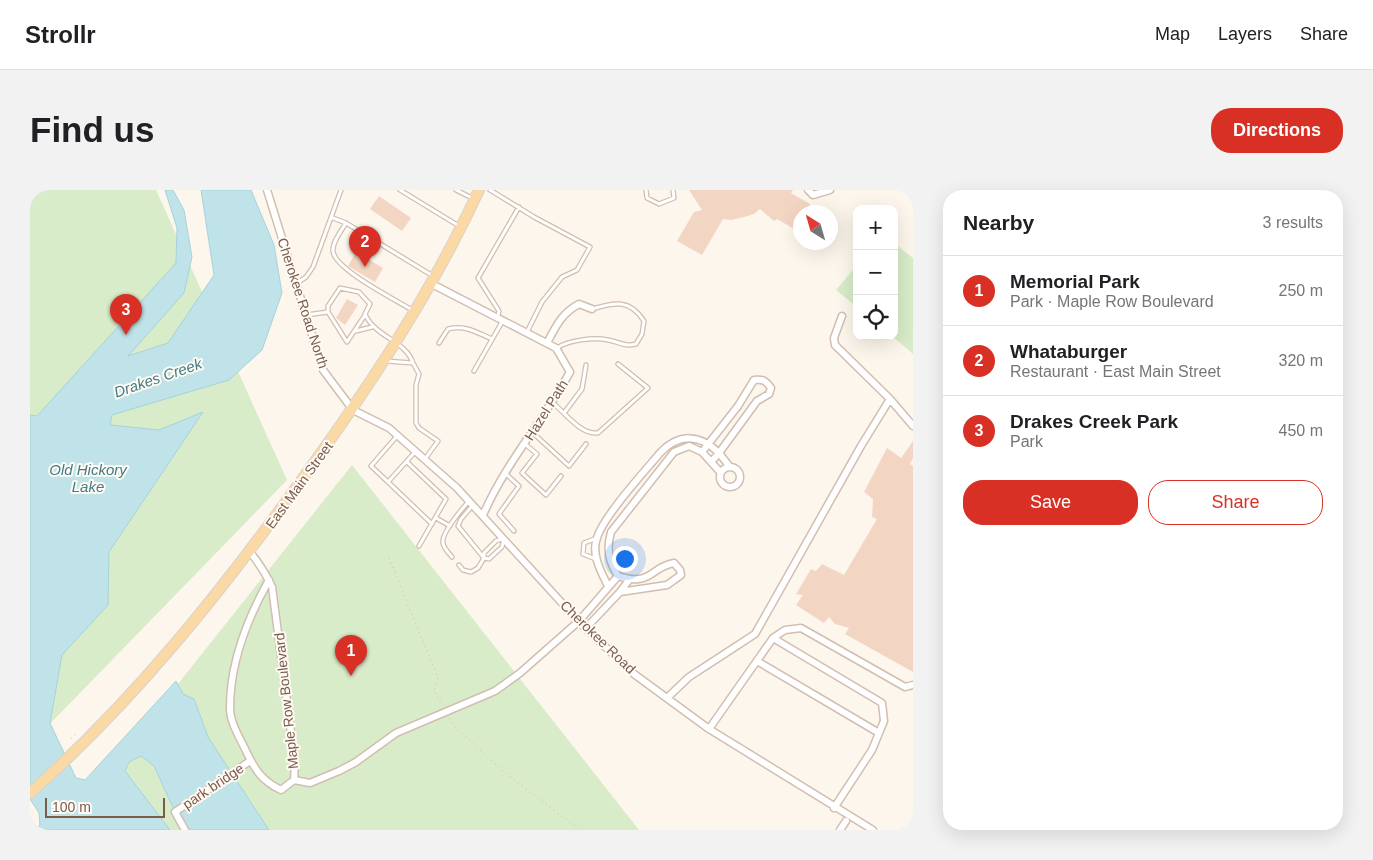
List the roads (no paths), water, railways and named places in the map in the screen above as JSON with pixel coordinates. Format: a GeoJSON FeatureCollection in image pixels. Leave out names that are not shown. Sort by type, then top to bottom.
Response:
{"type":"FeatureCollection","features":[{"type":"Feature","properties":{"kind":"main road","name":"East Main Street"},"geometry":{"type":"LineString","coordinates":[[30,793],[77,750],[124,702],[250,552],[352,410],[432,280],[477,195]]}},
{"type":"Feature","properties":{"kind":"street","name":"Cherokee Road North"},"geometry":{"type":"LineString","coordinates":[[268,190],[323,370],[352,410]]}},
{"type":"Feature","properties":{"kind":"street"},"geometry":{"type":"LineString","coordinates":[[808,190],[812,195],[830,190]]}},
{"type":"Feature","properties":{"kind":"street"},"geometry":{"type":"LineString","coordinates":[[432,280],[499,321],[526,332],[556,348]]}},
{"type":"Feature","properties":{"kind":"street"},"geometry":{"type":"LineString","coordinates":[[547,343],[561,316],[570,308],[579,304],[592,309]]}},
{"type":"Feature","properties":{"kind":"street"},"geometry":{"type":"LineString","coordinates":[[842,316],[834,338],[835,345],[890,399],[913,426]]}},
{"type":"Feature","properties":{"kind":"street","name":"Hazel Path"},"geometry":{"type":"LineString","coordinates":[[483,515],[493,491],[553,403],[570,372],[556,348]]}},
{"type":"Feature","properties":{"kind":"street"},"geometry":{"type":"LineString","coordinates":[[702,452],[746,395],[754,380],[761,379],[766,381],[771,388],[769,394],[757,401],[711,462]]}},
{"type":"Feature","properties":{"kind":"street"},"geometry":{"type":"LineString","coordinates":[[668,698],[689,677],[755,634],[861,446],[890,399]]}},
{"type":"Feature","properties":{"kind":"street","name":"Cherokee Road"},"geometry":{"type":"LineString","coordinates":[[352,410],[389,428],[471,503],[579,621],[634,674],[709,729],[834,808],[873,830]]}},
{"type":"Feature","properties":{"kind":"street"},"geometry":{"type":"LineString","coordinates":[[608,586],[597,559],[597,536],[619,504],[666,446],[682,437],[698,438],[710,444],[730,467],[736,469],[740,475],[739,482],[734,486],[728,487],[722,484],[721,472],[702,452],[689,446],[674,452],[627,510],[609,537],[607,546],[610,564],[618,576],[629,580],[648,577],[667,564],[674,563],[680,570],[681,575],[667,585],[620,592]]}},
{"type":"Feature","properties":{"kind":"street"},"geometry":{"type":"LineString","coordinates":[[648,467],[656,473]]}},
{"type":"Feature","properties":{"kind":"street"},"geometry":{"type":"LineString","coordinates":[[721,472],[730,467]]}},
{"type":"Feature","properties":{"kind":"street"},"geometry":{"type":"LineString","coordinates":[[619,504],[627,510]]}},
{"type":"Feature","properties":{"kind":"street"},"geometry":{"type":"LineString","coordinates":[[597,536],[609,537]]}},
{"type":"Feature","properties":{"kind":"street","name":"Maple Row Boulevard"},"geometry":{"type":"LineString","coordinates":[[250,552],[269,580],[272,587],[280,634],[295,763],[294,780],[281,790],[266,783],[250,760],[235,729],[230,709],[237,655],[248,622],[269,580]]}},
{"type":"Feature","properties":{"kind":"street"},"geometry":{"type":"LineString","coordinates":[[294,780],[310,783],[339,771],[356,762],[396,733],[495,691],[579,621],[618,576]]}},
{"type":"Feature","properties":{"kind":"street"},"geometry":{"type":"LineString","coordinates":[[586,628],[629,580]]}},
{"type":"Feature","properties":{"kind":"street"},"geometry":{"type":"LineString","coordinates":[[709,729],[773,638],[785,630],[801,628],[905,687],[913,685]]}},
{"type":"Feature","properties":{"kind":"street"},"geometry":{"type":"LineString","coordinates":[[773,638],[882,703],[884,721],[872,750],[834,808]]}},
{"type":"Feature","properties":{"kind":"street"},"geometry":{"type":"LineString","coordinates":[[757,661],[879,733]]}},
{"type":"Feature","properties":{"kind":"street","name":"park bridge"},"geometry":{"type":"LineString","coordinates":[[185,830],[175,812],[250,760]]}},
{"type":"Feature","properties":{"kind":"street"},"geometry":{"type":"LineString","coordinates":[[840,830],[846,821]]}},
{"type":"Feature","properties":{"kind":"lane"},"geometry":{"type":"LineString","coordinates":[[296,284],[306,277],[313,267],[333,218],[341,190]]}},
{"type":"Feature","properties":{"kind":"lane"},"geometry":{"type":"LineString","coordinates":[[400,190],[461,228]]}},
{"type":"Feature","properties":{"kind":"lane"},"geometry":{"type":"LineString","coordinates":[[456,190],[477,195]]}},
{"type":"Feature","properties":{"kind":"lane"},"geometry":{"type":"LineString","coordinates":[[490,190],[590,247],[578,270],[562,277],[542,302],[526,332]]}},
{"type":"Feature","properties":{"kind":"lane"},"geometry":{"type":"LineString","coordinates":[[646,190],[647,198],[659,204],[674,198],[673,190]]}},
{"type":"Feature","properties":{"kind":"lane"},"geometry":{"type":"LineString","coordinates":[[474,371],[492,339],[499,321],[499,311],[478,278],[519,207]]}},
{"type":"Feature","properties":{"kind":"lane"},"geometry":{"type":"LineString","coordinates":[[333,218],[346,223],[432,280]]}},
{"type":"Feature","properties":{"kind":"lane"},"geometry":{"type":"LineString","coordinates":[[346,223],[334,247],[334,254],[348,272],[413,310]]}},
{"type":"Feature","properties":{"kind":"lane"},"geometry":{"type":"LineString","coordinates":[[340,288],[359,292],[370,304],[356,331],[347,342],[328,312],[328,306],[340,288]]}},
{"type":"Feature","properties":{"kind":"lane"},"geometry":{"type":"LineString","coordinates":[[556,348],[563,344],[585,340],[608,340],[626,347],[636,344],[642,334],[644,321],[636,309],[625,304],[606,305],[592,309]]}},
{"type":"Feature","properties":{"kind":"lane"},"geometry":{"type":"LineString","coordinates":[[306,315],[328,312]]}},
{"type":"Feature","properties":{"kind":"lane"},"geometry":{"type":"LineString","coordinates":[[365,314],[372,327],[394,342],[412,359],[419,374],[416,386],[416,423],[419,428],[438,441],[425,460]]}},
{"type":"Feature","properties":{"kind":"lane"},"geometry":{"type":"LineString","coordinates":[[356,331],[372,327]]}},
{"type":"Feature","properties":{"kind":"lane"},"geometry":{"type":"LineString","coordinates":[[439,343],[448,329],[457,327],[466,327],[492,339]]}},
{"type":"Feature","properties":{"kind":"lane"},"geometry":{"type":"LineString","coordinates":[[383,361],[413,364]]}},
{"type":"Feature","properties":{"kind":"lane"},"geometry":{"type":"LineString","coordinates":[[553,403],[590,434],[598,433],[648,388],[618,364]]}},
{"type":"Feature","properties":{"kind":"lane"},"geometry":{"type":"LineString","coordinates":[[564,413],[582,389],[586,365]]}},
{"type":"Feature","properties":{"kind":"lane"},"geometry":{"type":"LineString","coordinates":[[532,433],[569,466],[586,444]]}},
{"type":"Feature","properties":{"kind":"lane"},"geometry":{"type":"LineString","coordinates":[[397,436],[371,466],[432,524]]}},
{"type":"Feature","properties":{"kind":"lane"},"geometry":{"type":"LineString","coordinates":[[525,444],[537,454],[522,473],[546,495],[562,476]]}},
{"type":"Feature","properties":{"kind":"lane"},"geometry":{"type":"LineString","coordinates":[[388,482],[416,452]]}},
{"type":"Feature","properties":{"kind":"lane"},"geometry":{"type":"LineString","coordinates":[[406,462],[446,499],[419,546]]}},
{"type":"Feature","properties":{"kind":"lane"},"geometry":{"type":"LineString","coordinates":[[506,473],[519,486],[499,514],[514,531]]}},
{"type":"Feature","properties":{"kind":"lane"},"geometry":{"type":"LineString","coordinates":[[452,557],[443,542],[450,526],[471,503]]}},
{"type":"Feature","properties":{"kind":"lane"},"geometry":{"type":"LineString","coordinates":[[471,503],[458,526],[484,558],[489,559],[502,547],[504,538]]}},
{"type":"Feature","properties":{"kind":"lane"},"geometry":{"type":"LineString","coordinates":[[436,518],[450,526]]}},
{"type":"Feature","properties":{"kind":"lane"},"geometry":{"type":"LineString","coordinates":[[597,536],[584,543],[583,554],[597,559]]}},
{"type":"Feature","properties":{"kind":"lane"},"geometry":{"type":"LineString","coordinates":[[459,565],[463,570],[471,572],[478,568],[484,558],[484,553],[496,541],[504,538]]}},
{"type":"Feature","properties":{"kind":"water","name":"Old Hickory Lake"},"geometry":{"type":"Polygon","coordinates":[[[165,190],[173,190],[184,210],[192,257],[184,293],[128,356],[168,343],[214,275],[201,190],[251,190],[274,245],[282,293],[262,350],[229,380],[112,415],[110,425],[159,430],[203,412],[109,552],[108,605],[62,655],[50,723],[76,778],[85,780],[176,681],[183,694],[194,699],[208,737],[269,830],[187,830],[175,812],[154,766],[141,756],[129,762],[125,771],[170,830],[34,830],[40,825],[39,813],[30,799],[30,415],[37,416],[176,263],[177,228],[165,190]]]}},
{"type":"Feature","properties":{"kind":"place","name":"Whataburger"},"geometry":{"type":"Point","coordinates":[365,267]}},
{"type":"Feature","properties":{"kind":"place","name":"Drakes Creek Park"},"geometry":{"type":"Point","coordinates":[126,335]}},
{"type":"Feature","properties":{"kind":"place","name":"Memorial Park"},"geometry":{"type":"Point","coordinates":[351,676]}},
{"type":"Feature","properties":{"kind":"water label","name":"Drakes Creek"},"geometry":{"type":"Point","coordinates":[158,378]}}]}
